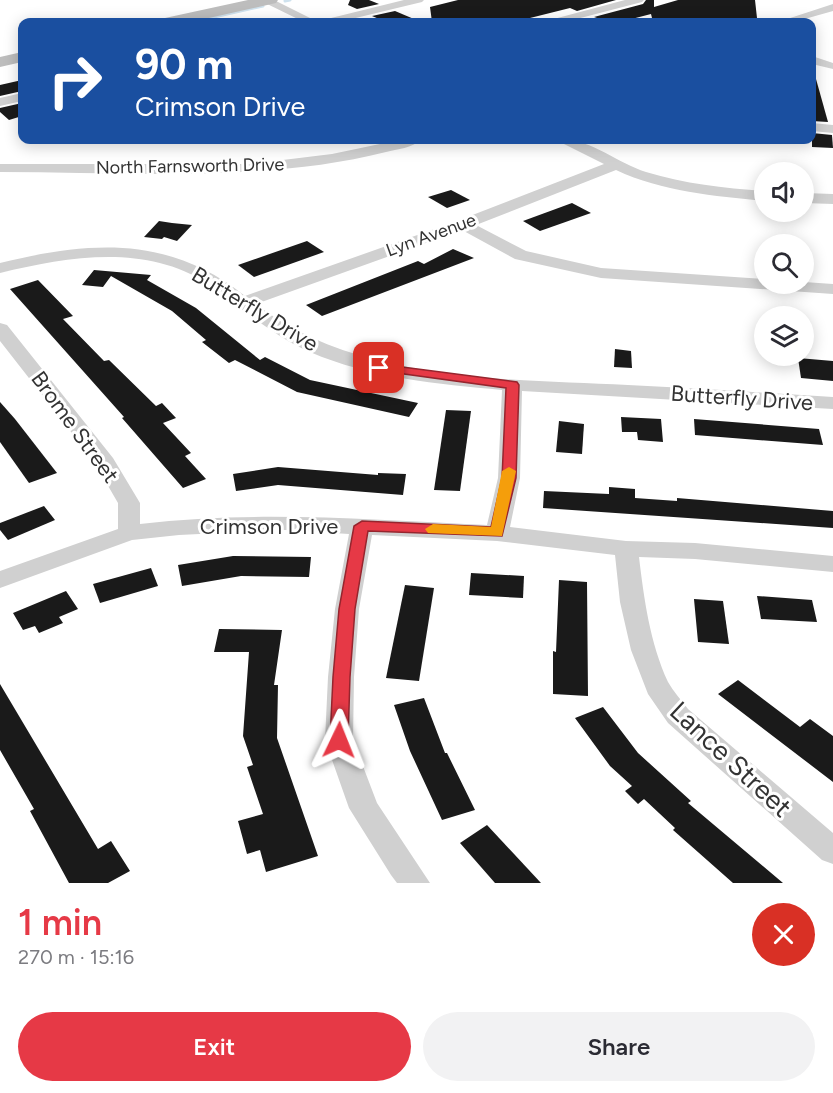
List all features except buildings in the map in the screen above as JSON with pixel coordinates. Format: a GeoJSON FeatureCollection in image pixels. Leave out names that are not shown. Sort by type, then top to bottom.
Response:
{"type":"FeatureCollection","features":[{"type":"Feature","properties":{"kind":"main road"},"geometry":{"type":"LineString","coordinates":[[188,18],[267,0]]}},
{"type":"Feature","properties":{"kind":"main road"},"geometry":{"type":"LineString","coordinates":[[0,62],[18,58]]}},
{"type":"Feature","properties":{"kind":"street"},"geometry":{"type":"LineString","coordinates":[[267,0],[304,18]]}},
{"type":"Feature","properties":{"kind":"street"},"geometry":{"type":"LineString","coordinates":[[344,18],[418,0]]}},
{"type":"Feature","properties":{"kind":"street"},"geometry":{"type":"LineString","coordinates":[[570,18],[638,0]]}},
{"type":"Feature","properties":{"kind":"street"},"geometry":{"type":"LineString","coordinates":[[816,0],[833,6]]}},
{"type":"Feature","properties":{"kind":"street"},"geometry":{"type":"LineString","coordinates":[[796,18],[833,6]]}},
{"type":"Feature","properties":{"kind":"street"},"geometry":{"type":"LineString","coordinates":[[816,61],[830,66]]}},
{"type":"Feature","properties":{"kind":"street"},"geometry":{"type":"LineString","coordinates":[[0,102],[18,98]]}},
{"type":"Feature","properties":{"kind":"street"},"geometry":{"type":"LineString","coordinates":[[816,127],[833,129]]}},
{"type":"Feature","properties":{"kind":"street"},"geometry":{"type":"LineString","coordinates":[[355,144],[368,152]]}},
{"type":"Feature","properties":{"kind":"street","name":"North Farnsworth Drive"},"geometry":{"type":"LineString","coordinates":[[0,168],[249,168],[288,165],[368,152],[398,144]]}},
{"type":"Feature","properties":{"kind":"street"},"geometry":{"type":"LineString","coordinates":[[571,144],[639,175],[704,191],[754,195]]}},
{"type":"Feature","properties":{"kind":"street","name":"Lyn Avenue"},"geometry":{"type":"LineString","coordinates":[[244,302],[462,224],[616,165]]}},
{"type":"Feature","properties":{"kind":"street"},"geometry":{"type":"LineString","coordinates":[[814,198],[833,199]]}},
{"type":"Feature","properties":{"kind":"street"},"geometry":{"type":"LineString","coordinates":[[462,224],[521,255],[601,273],[833,289]]}},
{"type":"Feature","properties":{"kind":"street","name":"Butterfly Drive"},"geometry":{"type":"LineString","coordinates":[[0,268],[65,254],[122,251],[147,254],[201,273],[244,302],[264,320],[312,347],[352,362],[379,368],[512,385],[833,404]]}},
{"type":"Feature","properties":{"kind":"street","name":"Brome Street"},"geometry":{"type":"LineString","coordinates":[[0,329],[102,458],[129,503],[129,533]]}},
{"type":"Feature","properties":{"kind":"street"},"geometry":{"type":"LineString","coordinates":[[497,533],[509,478],[512,385]]}},
{"type":"Feature","properties":{"kind":"street","name":"Crimson Drive"},"geometry":{"type":"LineString","coordinates":[[0,580],[129,533],[191,526],[285,523],[497,533],[626,549],[695,551],[833,564]]}},
{"type":"Feature","properties":{"kind":"street"},"geometry":{"type":"LineString","coordinates":[[362,526],[347,609],[341,677],[339,740],[364,808],[415,883]]}},
{"type":"Feature","properties":{"kind":"street","name":"Lance Street"},"geometry":{"type":"LineString","coordinates":[[626,549],[632,602],[644,650],[657,687],[678,716],[833,851]]}},
{"type":"Feature","properties":{"kind":"waterway"},"geometry":{"type":"LineString","coordinates":[[285,1],[290,0]]}},
{"type":"Feature","properties":{"kind":"waterway"},"geometry":{"type":"LineString","coordinates":[[210,18],[263,6]]}},
{"type":"Feature","properties":{"kind":"slow traffic"},"geometry":{"type":"LineString","coordinates":[[433,529],[497,533],[509,471]]}},
{"type":"Feature","properties":{"kind":"route"},"geometry":{"type":"LineString","coordinates":[[339,740],[341,677],[347,609],[362,526],[497,533],[509,478],[512,385],[379,368]]}}]}
